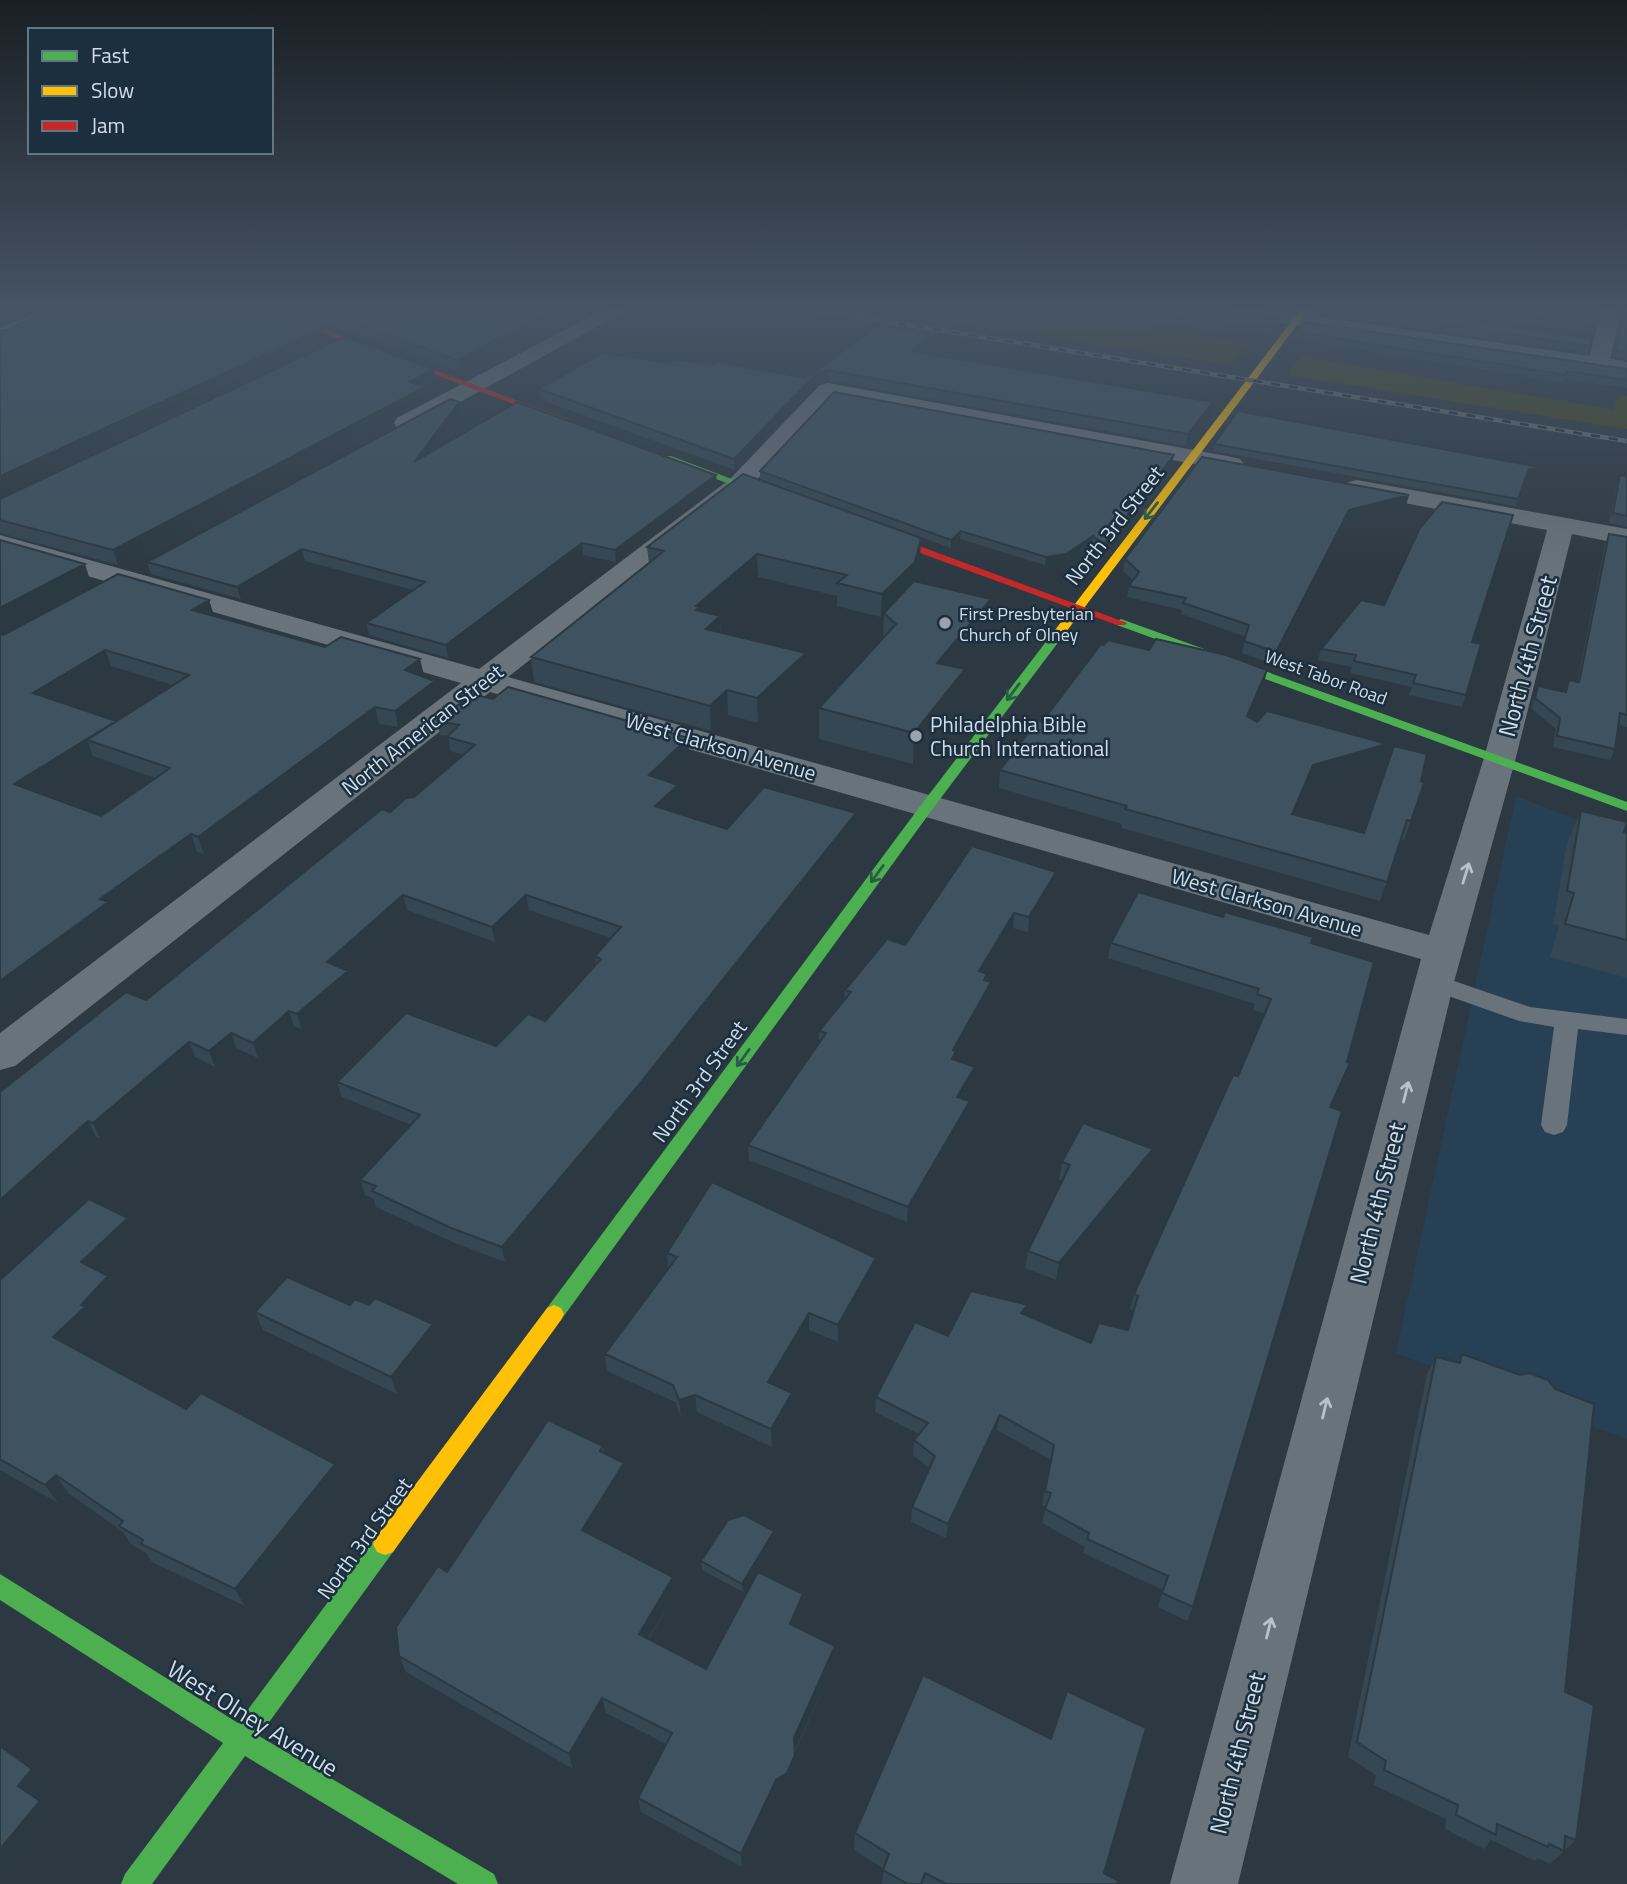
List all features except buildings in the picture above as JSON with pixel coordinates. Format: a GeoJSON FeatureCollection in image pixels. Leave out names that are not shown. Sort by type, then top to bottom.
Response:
{"type":"FeatureCollection","features":[{"type":"Feature","properties":{"kind":"street"},"geometry":{"type":"LineString","coordinates":[[388,432],[453,397]]}},
{"type":"Feature","properties":{"kind":"street"},"geometry":{"type":"LineString","coordinates":[[503,397],[587,428]]}},
{"type":"Feature","properties":{"kind":"street","name":"North American Street"},"geometry":{"type":"LineString","coordinates":[[0,1055],[738,484],[821,397]]}},
{"type":"Feature","properties":{"kind":"street","name":"North American Street"},"geometry":{"type":"LineString","coordinates":[[869,397],[1193,457]]}},
{"type":"Feature","properties":{"kind":"street","name":"North 3rd Street"},"geometry":{"type":"LineString","coordinates":[[135,1884],[929,804],[1238,397]]}},
{"type":"Feature","properties":{"kind":"street"},"geometry":{"type":"LineString","coordinates":[[650,452],[804,508]]}},
{"type":"Feature","properties":{"kind":"street"},"geometry":{"type":"LineString","coordinates":[[1193,457],[1261,469]]}},
{"type":"Feature","properties":{"kind":"street"},"geometry":{"type":"LineString","coordinates":[[1329,482],[1627,537]]}},
{"type":"Feature","properties":{"kind":"street","name":"North 4th Street"},"geometry":{"type":"LineString","coordinates":[[1204,1884],[1438,967],[1499,761],[1561,525]]}},
{"type":"Feature","properties":{"kind":"street","name":"West Tabor Road"},"geometry":{"type":"LineString","coordinates":[[856,526],[1627,807]]}},
{"type":"Feature","properties":{"kind":"street","name":"West Clarkson Avenue"},"geometry":{"type":"LineString","coordinates":[[0,543],[929,804],[1438,967]]}},
{"type":"Feature","properties":{"kind":"street","name":"West Olney Avenue"},"geometry":{"type":"LineString","coordinates":[[0,1586],[242,1740],[484,1884]]}},
{"type":"Feature","properties":{"kind":"lane"},"geometry":{"type":"LineString","coordinates":[[1438,967],[1528,1015],[1627,1027]]}},
{"type":"Feature","properties":{"kind":"lane"},"geometry":{"type":"LineString","coordinates":[[1554,1125],[1567,1020]]}},
{"type":"Feature","properties":{"kind":"shaded area"},"geometry":{"type":"Polygon","coordinates":[[[1516,796],[1627,839],[1627,1439],[1396,1353],[1516,796]]]}},
{"type":"Feature","properties":{"kind":"green space"},"geometry":{"type":"Polygon","coordinates":[[[1425,397],[1538,397],[1614,410],[1617,397],[1627,397],[1627,429],[1425,397]]]}},
{"type":"Feature","properties":{"kind":"railway"},"geometry":{"type":"LineString","coordinates":[[1354,397],[1627,441]]}},
{"type":"Feature","properties":{"kind":"traffic: fast"},"geometry":{"type":"LineString","coordinates":[[668,458],[782,500]]}},
{"type":"Feature","properties":{"kind":"traffic: fast"},"geometry":{"type":"LineString","coordinates":[[1121,623],[1627,807]]}},
{"type":"Feature","properties":{"kind":"traffic: fast"},"geometry":{"type":"LineString","coordinates":[[554,1314],[929,804],[1059,633]]}},
{"type":"Feature","properties":{"kind":"traffic: fast"},"geometry":{"type":"LineString","coordinates":[[135,1884],[385,1544]]}},
{"type":"Feature","properties":{"kind":"traffic: fast"},"geometry":{"type":"LineString","coordinates":[[0,1586],[242,1740],[484,1884]]}},
{"type":"Feature","properties":{"kind":"traffic: slow"},"geometry":{"type":"LineString","coordinates":[[1059,633],[1238,397]]}},
{"type":"Feature","properties":{"kind":"traffic: slow"},"geometry":{"type":"LineString","coordinates":[[385,1544],[554,1314]]}},
{"type":"Feature","properties":{"kind":"traffic: jam"},"geometry":{"type":"LineString","coordinates":[[502,397],[565,420]]}},
{"type":"Feature","properties":{"kind":"traffic: jam"},"geometry":{"type":"LineString","coordinates":[[872,532],[1121,623]]}},
{"type":"Feature","properties":{"kind":"place","name":"First Presbyterian Church of Olney"},"geometry":{"type":"Point","coordinates":[945,623]}},
{"type":"Feature","properties":{"kind":"place","name":"Philadelphia Bible Church International"},"geometry":{"type":"Point","coordinates":[916,736]}}]}
